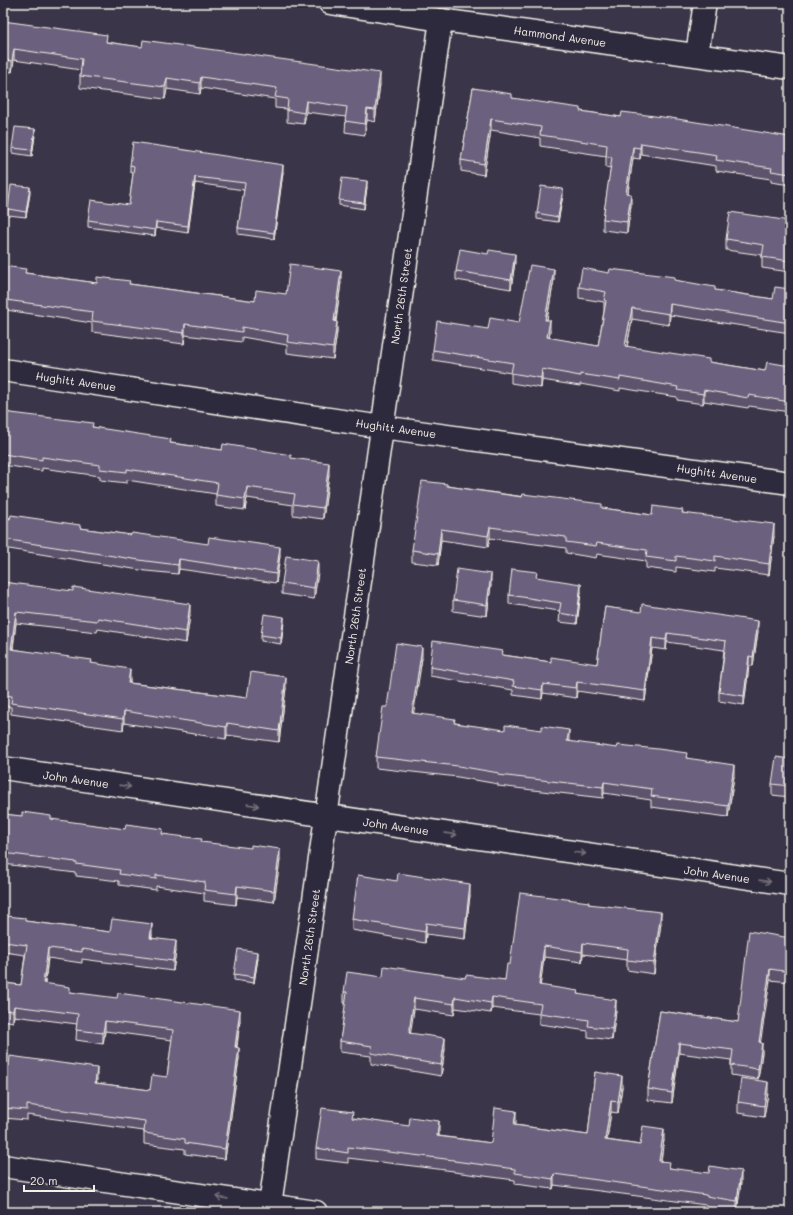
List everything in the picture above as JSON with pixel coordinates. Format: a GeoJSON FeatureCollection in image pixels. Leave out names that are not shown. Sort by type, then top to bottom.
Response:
{"type":"FeatureCollection","features":[{"type":"Feature","properties":{"kind":"street","name":"Hammond Avenue"},"geometry":{"type":"LineString","coordinates":[[330,3],[441,20],[790,68]]}},
{"type":"Feature","properties":{"kind":"street"},"geometry":{"type":"LineString","coordinates":[[697,54],[705,3]]}},
{"type":"Feature","properties":{"kind":"street","name":"North 26th Street"},"geometry":{"type":"LineString","coordinates":[[269,1209],[441,20]]}},
{"type":"Feature","properties":{"kind":"street","name":"Hughitt Avenue"},"geometry":{"type":"LineString","coordinates":[[3,370],[382,426],[790,483]]}},
{"type":"Feature","properties":{"kind":"street","name":"John Avenue"},"geometry":{"type":"LineString","coordinates":[[3,768],[790,884]]}},
{"type":"Feature","properties":{"kind":"street"},"geometry":{"type":"LineString","coordinates":[[3,1166],[269,1209],[316,1212]]}},
{"type":"Feature","properties":{"kind":"building"},"geometry":{"type":"Polygon","coordinates":[[[3,21],[107,35],[106,42],[142,47],[143,40],[380,73],[375,110],[367,109],[365,124],[345,121],[347,107],[306,101],[304,113],[287,110],[288,99],[275,97],[277,88],[201,77],[200,83],[167,78],[165,87],[80,76],[82,59],[14,49],[12,61],[3,60],[3,21]]]}},
{"type":"Feature","properties":{"kind":"building"},"geometry":{"type":"Polygon","coordinates":[[[473,88],[512,94],[512,98],[580,108],[580,111],[621,117],[622,112],[671,118],[790,137],[790,174],[771,171],[772,168],[716,160],[717,155],[641,143],[640,148],[633,147],[626,193],[631,194],[627,222],[603,219],[612,157],[606,156],[607,145],[540,135],[541,127],[491,119],[484,164],[461,160],[473,88]]]}},
{"type":"Feature","properties":{"kind":"building"},"geometry":{"type":"Polygon","coordinates":[[[15,127],[35,129],[32,150],[12,148],[15,127]]]}},
{"type":"Feature","properties":{"kind":"building"},"geometry":{"type":"Polygon","coordinates":[[[133,142],[283,165],[274,233],[238,228],[245,183],[195,177],[188,226],[156,222],[155,230],[88,220],[91,200],[129,205],[134,166],[130,165],[133,142]]]}},
{"type":"Feature","properties":{"kind":"building"},"geometry":{"type":"Polygon","coordinates":[[[342,178],[367,181],[364,203],[339,200],[342,178]]]}},
{"type":"Feature","properties":{"kind":"building"},"geometry":{"type":"Polygon","coordinates":[[[11,185],[30,187],[26,212],[8,209],[11,185]]]}},
{"type":"Feature","properties":{"kind":"building"},"geometry":{"type":"Polygon","coordinates":[[[541,186],[563,189],[558,217],[537,213],[541,186]]]}},
{"type":"Feature","properties":{"kind":"building"},"geometry":{"type":"Polygon","coordinates":[[[730,212],[790,221],[790,261],[762,257],[764,245],[726,239],[730,212]]]}},
{"type":"Feature","properties":{"kind":"building"},"geometry":{"type":"Polygon","coordinates":[[[460,249],[488,254],[489,250],[515,254],[511,280],[456,271],[460,249]]]}},
{"type":"Feature","properties":{"kind":"building"},"geometry":{"type":"Polygon","coordinates":[[[290,264],[341,271],[334,321],[337,322],[333,348],[287,342],[288,335],[242,327],[242,332],[185,324],[184,333],[92,321],[93,312],[6,300],[5,307],[3,306],[3,266],[26,269],[25,273],[97,283],[97,277],[130,281],[129,284],[255,301],[256,290],[286,294],[290,264]]]}},
{"type":"Feature","properties":{"kind":"building"},"geometry":{"type":"Polygon","coordinates":[[[530,265],[554,269],[545,320],[550,320],[547,337],[598,346],[606,301],[604,300],[606,292],[579,287],[582,268],[609,273],[610,269],[675,277],[674,280],[715,287],[715,290],[773,299],[775,287],[790,289],[790,323],[670,304],[669,314],[632,308],[625,346],[709,359],[709,362],[765,371],[767,362],[790,366],[790,402],[749,395],[748,398],[704,390],[703,394],[677,390],[678,387],[620,377],[620,380],[580,374],[580,376],[542,369],[541,378],[511,373],[513,363],[433,350],[437,321],[488,329],[490,318],[519,323],[530,265]]]}},
{"type":"Feature","properties":{"kind":"building"},"geometry":{"type":"Polygon","coordinates":[[[3,412],[93,423],[92,427],[171,439],[170,443],[222,450],[223,444],[291,455],[291,458],[329,463],[323,508],[293,504],[295,494],[247,487],[245,499],[216,495],[218,483],[127,469],[127,472],[100,469],[100,465],[42,457],[42,460],[3,454],[3,412]]]}},
{"type":"Feature","properties":{"kind":"building"},"geometry":{"type":"Polygon","coordinates":[[[422,481],[522,497],[523,494],[602,504],[602,508],[652,515],[653,506],[683,510],[682,513],[774,524],[769,564],[715,556],[715,561],[676,556],[676,561],[646,557],[647,550],[597,543],[596,546],[566,542],[566,537],[490,527],[488,536],[441,529],[438,554],[412,550],[422,481]]]}},
{"type":"Feature","properties":{"kind":"building"},"geometry":{"type":"Polygon","coordinates":[[[11,515],[80,525],[80,528],[131,535],[132,533],[208,544],[209,537],[280,547],[276,574],[179,559],[178,565],[146,561],[3,539],[3,517],[10,519],[11,515]]]}},
{"type":"Feature","properties":{"kind":"building"},"geometry":{"type":"Polygon","coordinates":[[[286,556],[318,561],[314,588],[282,583],[286,556]]]}},
{"type":"Feature","properties":{"kind":"building"},"geometry":{"type":"Polygon","coordinates":[[[457,569],[491,574],[487,605],[453,600],[457,569]]]}},
{"type":"Feature","properties":{"kind":"building"},"geometry":{"type":"Polygon","coordinates":[[[512,569],[537,572],[536,577],[581,584],[577,616],[559,613],[561,603],[509,595],[512,569]]]}},
{"type":"Feature","properties":{"kind":"building"},"geometry":{"type":"Polygon","coordinates":[[[3,582],[73,591],[73,587],[190,604],[186,632],[98,618],[97,621],[16,612],[11,649],[92,660],[91,663],[130,669],[128,683],[247,698],[251,672],[286,677],[279,731],[227,723],[226,727],[124,711],[123,719],[11,703],[12,696],[3,695],[3,582]]]}},
{"type":"Feature","properties":{"kind":"building"},"geometry":{"type":"Polygon","coordinates":[[[642,604],[758,621],[753,657],[749,656],[744,696],[719,692],[726,641],[667,633],[666,640],[652,638],[645,691],[577,682],[576,688],[543,684],[542,690],[513,686],[514,681],[430,667],[433,641],[503,651],[502,655],[551,662],[551,657],[597,664],[605,607],[641,612],[642,604]]]}},
{"type":"Feature","properties":{"kind":"building"},"geometry":{"type":"Polygon","coordinates":[[[264,614],[284,617],[281,638],[261,635],[264,614]]]}},
{"type":"Feature","properties":{"kind":"building"},"geometry":{"type":"Polygon","coordinates":[[[396,643],[422,647],[412,713],[455,719],[454,723],[505,730],[505,725],[542,730],[542,726],[569,730],[567,741],[617,748],[618,745],[687,753],[686,758],[734,765],[728,806],[651,796],[652,789],[604,782],[603,787],[498,775],[499,773],[458,766],[376,757],[383,707],[387,707],[396,643]]]}},
{"type":"Feature","properties":{"kind":"building"},"geometry":{"type":"Polygon","coordinates":[[[776,757],[790,759],[790,786],[772,784],[776,757]]]}},
{"type":"Feature","properties":{"kind":"building"},"geometry":{"type":"Polygon","coordinates":[[[22,812],[51,816],[51,819],[125,829],[126,824],[163,829],[162,834],[202,839],[201,842],[251,848],[251,845],[280,849],[274,891],[237,886],[236,894],[204,890],[205,882],[156,875],[156,879],[119,874],[120,870],[76,864],[76,862],[3,853],[3,814],[22,816],[22,812]]]}},
{"type":"Feature","properties":{"kind":"building"},"geometry":{"type":"Polygon","coordinates":[[[398,873],[470,884],[465,928],[426,923],[425,932],[352,919],[358,875],[397,881],[398,873]]]}},
{"type":"Feature","properties":{"kind":"building"},"geometry":{"type":"Polygon","coordinates":[[[520,893],[589,902],[588,904],[661,912],[654,963],[627,960],[628,949],[583,943],[582,952],[544,946],[539,985],[578,991],[577,994],[616,1000],[612,1029],[588,1026],[589,1020],[539,1013],[541,1004],[492,997],[491,1003],[455,997],[454,1004],[414,998],[409,1033],[445,1038],[441,1065],[371,1053],[372,1046],[340,1041],[347,992],[344,992],[347,972],[383,977],[384,966],[465,978],[466,975],[505,980],[507,964],[510,964],[520,893]]]}},
{"type":"Feature","properties":{"kind":"building"},"geometry":{"type":"Polygon","coordinates":[[[7,916],[25,918],[25,921],[110,932],[112,919],[152,924],[150,938],[176,941],[173,961],[82,949],[82,952],[48,948],[43,983],[70,987],[70,992],[117,998],[118,993],[240,1010],[235,1047],[239,1048],[225,1149],[185,1143],[185,1139],[144,1133],[145,1121],[27,1105],[27,1110],[3,1108],[3,1065],[9,1066],[10,1056],[97,1068],[95,1083],[150,1090],[152,1075],[167,1077],[173,1030],[105,1021],[103,1033],[76,1030],[78,1014],[14,1006],[13,1011],[3,1010],[3,983],[21,985],[27,945],[4,942],[7,916]]]}},
{"type":"Feature","properties":{"kind":"building"},"geometry":{"type":"Polygon","coordinates":[[[749,931],[790,938],[790,972],[770,969],[759,1042],[762,1043],[758,1069],[731,1065],[733,1050],[679,1043],[672,1093],[648,1089],[660,1011],[738,1022],[749,931]]]}},
{"type":"Feature","properties":{"kind":"building"},"geometry":{"type":"Polygon","coordinates":[[[238,949],[258,952],[254,977],[234,974],[238,949]]]}},
{"type":"Feature","properties":{"kind":"building"},"geometry":{"type":"Polygon","coordinates":[[[595,1072],[622,1076],[618,1102],[611,1101],[605,1140],[640,1145],[643,1126],[664,1129],[659,1161],[670,1162],[669,1168],[709,1173],[710,1166],[741,1171],[737,1201],[706,1195],[554,1174],[553,1179],[515,1173],[515,1169],[454,1160],[348,1147],[348,1153],[316,1148],[322,1108],[353,1112],[352,1118],[409,1126],[410,1117],[439,1121],[437,1136],[491,1143],[495,1108],[516,1111],[514,1125],[588,1135],[595,1072]]]}},
{"type":"Feature","properties":{"kind":"building"},"geometry":{"type":"Polygon","coordinates":[[[741,1078],[768,1082],[764,1106],[738,1102],[741,1078]]]}},
{"type":"Feature","properties":{"kind":"building"},"geometry":{"type":"Polygon","coordinates":[[[790,1148],[790,1179],[786,1179],[790,1148]]]}}]}
